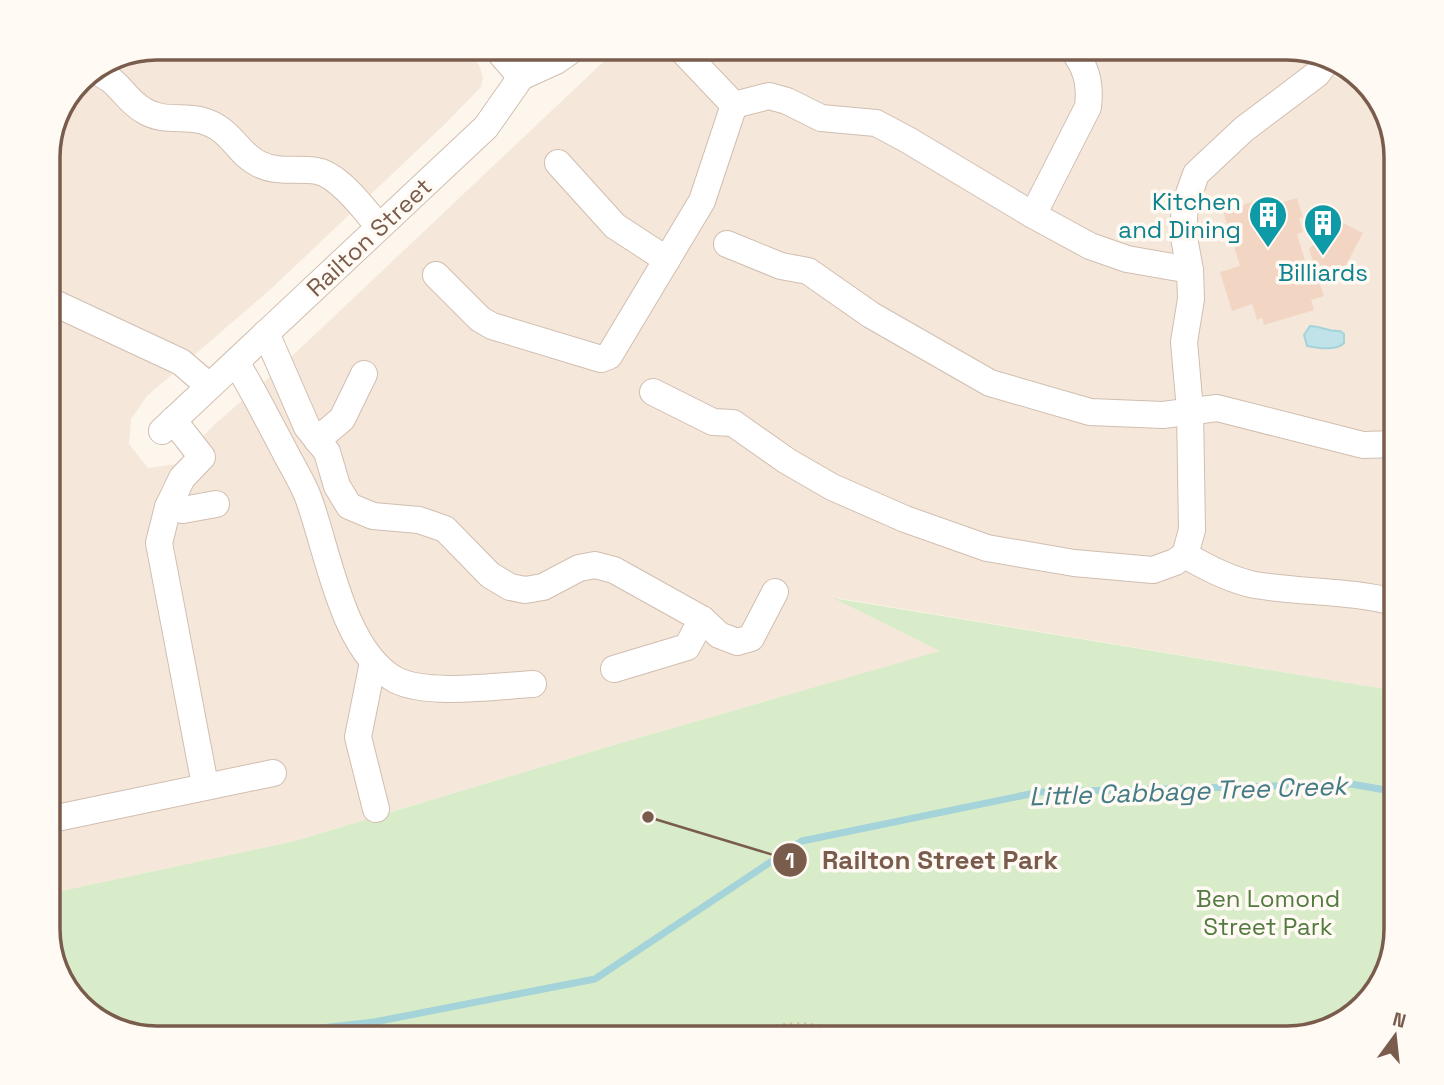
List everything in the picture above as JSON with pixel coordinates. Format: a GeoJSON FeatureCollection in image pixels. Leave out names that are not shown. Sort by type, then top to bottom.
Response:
{"type":"FeatureCollection","features":[{"type":"Feature","properties":{"kind":"street"},"geometry":{"type":"LineString","coordinates":[[506,60],[521,77],[557,60]]}},
{"type":"Feature","properties":{"kind":"street"},"geometry":{"type":"LineString","coordinates":[[691,60],[734,105]]}},
{"type":"Feature","properties":{"kind":"street"},"geometry":{"type":"LineString","coordinates":[[1032,215],[1088,107],[1090,87],[1081,60]]}},
{"type":"Feature","properties":{"kind":"street"},"geometry":{"type":"LineString","coordinates":[[653,392],[713,422],[733,423],[787,461],[832,486],[905,519],[988,548],[1074,563],[1153,570],[1175,562],[1185,555],[1192,530],[1190,410],[1184,342],[1191,299],[1190,270],[1183,232],[1185,205],[1196,174],[1244,129],[1317,74],[1323,67]]}},
{"type":"Feature","properties":{"kind":"street"},"geometry":{"type":"LineString","coordinates":[[105,74],[120,85],[144,111],[161,118],[201,120],[220,128],[258,163],[275,169],[321,172],[334,179],[379,227]]}},
{"type":"Feature","properties":{"kind":"street","name":"Railton Street"},"geometry":{"type":"LineString","coordinates":[[168,507],[183,478],[202,457],[168,426],[486,127],[521,77]]}},
{"type":"Feature","properties":{"kind":"street"},"geometry":{"type":"LineString","coordinates":[[734,105],[769,96],[787,100],[821,118],[876,124],[1090,246],[1127,258],[1190,270]]}},
{"type":"Feature","properties":{"kind":"street"},"geometry":{"type":"LineString","coordinates":[[436,275],[480,319],[492,326],[601,359],[608,356],[702,201],[734,105]]}},
{"type":"Feature","properties":{"kind":"street"},"geometry":{"type":"LineString","coordinates":[[558,163],[615,226],[667,260]]}},
{"type":"Feature","properties":{"kind":"street"},"geometry":{"type":"LineString","coordinates":[[727,244],[781,267],[808,271],[871,315],[990,383],[1090,412],[1163,415],[1217,408],[1363,445],[1384,444]]}},
{"type":"Feature","properties":{"kind":"street"},"geometry":{"type":"LineString","coordinates":[[60,306],[181,362],[209,386]]}},
{"type":"Feature","properties":{"kind":"street"},"geometry":{"type":"LineString","coordinates":[[266,333],[307,427],[327,452],[337,486],[349,506],[373,516],[419,520],[445,529],[490,575],[510,587],[525,590],[543,587],[579,568],[595,565],[614,570],[702,619],[719,635],[737,642],[751,638],[775,592]]}},
{"type":"Feature","properties":{"kind":"street"},"geometry":{"type":"LineString","coordinates":[[236,362],[308,497],[323,550],[355,636],[373,662],[397,680],[440,690],[533,684]]}},
{"type":"Feature","properties":{"kind":"street"},"geometry":{"type":"LineString","coordinates":[[317,440],[342,419],[364,374]]}},
{"type":"Feature","properties":{"kind":"street"},"geometry":{"type":"LineString","coordinates":[[205,785],[159,543],[168,507],[183,510],[216,504]]}},
{"type":"Feature","properties":{"kind":"street"},"geometry":{"type":"LineString","coordinates":[[1185,555],[1214,572],[1254,585],[1384,600]]}},
{"type":"Feature","properties":{"kind":"street"},"geometry":{"type":"LineString","coordinates":[[614,669],[687,647],[702,619]]}},
{"type":"Feature","properties":{"kind":"street"},"geometry":{"type":"LineString","coordinates":[[373,662],[358,737],[376,809]]}},
{"type":"Feature","properties":{"kind":"street"},"geometry":{"type":"LineString","coordinates":[[60,817],[273,773]]}},
{"type":"Feature","properties":{"kind":"path"},"geometry":{"type":"LineString","coordinates":[[770,1026],[813,1026]]}},
{"type":"Feature","properties":{"kind":"shaded area"},"geometry":{"type":"Polygon","coordinates":[[[143,60],[474,60],[483,77],[481,87],[446,123],[273,287],[147,396],[131,419],[129,444],[148,468],[176,464],[215,424],[271,376],[605,60],[1304,61],[1356,87],[1368,102],[1375,113],[1384,143],[1384,689],[837,598],[941,651],[624,742],[295,841],[60,891],[60,150],[69,113],[92,83],[108,72],[143,60]]]}},
{"type":"Feature","properties":{"kind":"green space","name":"Ben Lomond Street Park"},"geometry":{"type":"Polygon","coordinates":[[[833,598],[1384,689],[1384,942],[1372,977],[1352,1002],[1331,1016],[1288,1026],[156,1026],[125,1020],[97,1006],[83,993],[65,960],[60,935],[60,891],[295,841],[940,651],[833,598]]]}},
{"type":"Feature","properties":{"kind":"water"},"geometry":{"type":"Polygon","coordinates":[[[1310,326],[1340,331],[1344,334],[1344,343],[1332,348],[1307,346],[1304,335],[1310,326]]]}},
{"type":"Feature","properties":{"kind":"building","name":"Kitchen and Dining"},"geometry":{"type":"Polygon","coordinates":[[[1297,198],[1303,217],[1299,218],[1303,232],[1297,234],[1307,267],[1314,265],[1309,249],[1339,221],[1363,233],[1345,267],[1339,265],[1316,272],[1324,296],[1311,300],[1314,310],[1264,325],[1262,318],[1257,320],[1252,304],[1232,311],[1220,272],[1240,266],[1223,211],[1255,201],[1258,210],[1297,198]]]}},
{"type":"Feature","properties":{"kind":"waterway","name":"Little Cabbage Tree Creek"},"geometry":{"type":"LineString","coordinates":[[338,1026],[374,1022],[595,979],[802,841],[1040,792],[1351,784],[1384,790]]}},
{"type":"Feature","properties":{"kind":"place","name":"Kitchen and Dining"},"geometry":{"type":"Point","coordinates":[1268,249]}},
{"type":"Feature","properties":{"kind":"place","name":"Billiards"},"geometry":{"type":"Point","coordinates":[1323,257]}},
{"type":"Feature","properties":{"kind":"place","name":"Railton Street Park"},"geometry":{"type":"Point","coordinates":[648,817]}}]}
